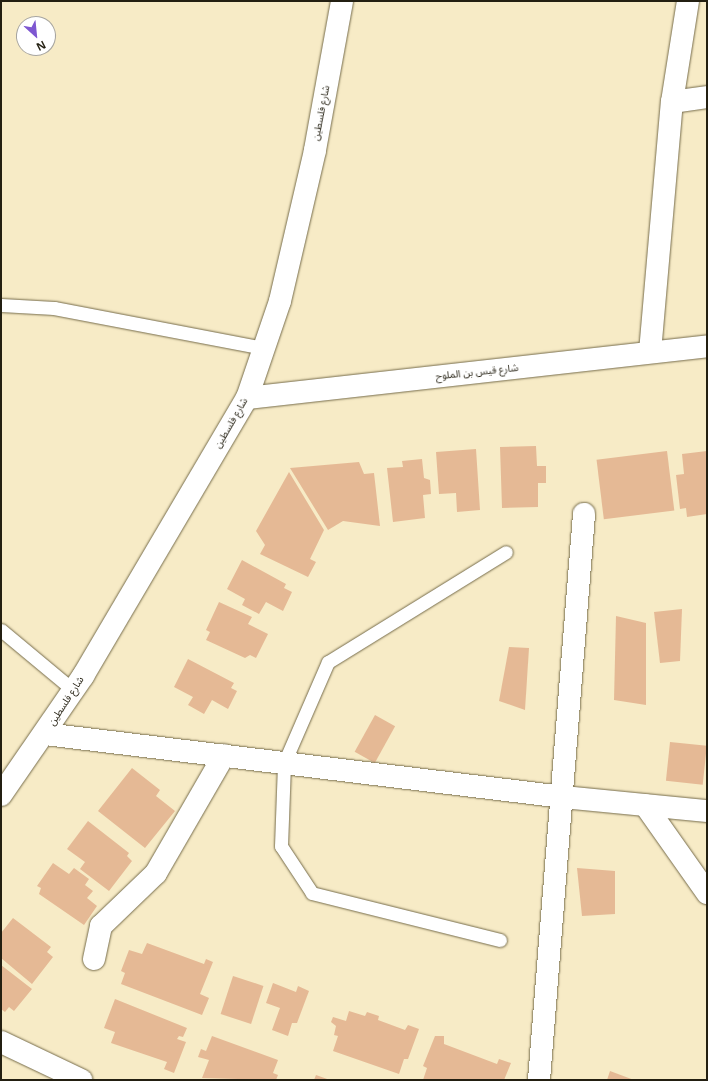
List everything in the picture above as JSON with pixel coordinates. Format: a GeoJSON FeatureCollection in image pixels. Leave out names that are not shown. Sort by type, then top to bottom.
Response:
{"type":"FeatureCollection","features":[{"type":"Feature","properties":{"kind":"street","name":"شارع فلسطين"},"geometry":{"type":"LineString","coordinates":[[1,795],[45,734],[73,690],[247,398],[280,301],[315,150],[342,1]]}},
{"type":"Feature","properties":{"kind":"street"},"geometry":{"type":"LineString","coordinates":[[650,352],[672,102],[688,1]]}},
{"type":"Feature","properties":{"kind":"street"},"geometry":{"type":"LineString","coordinates":[[672,102],[707,96]]}},
{"type":"Feature","properties":{"kind":"street","name":"شارع قيس بن الملوح"},"geometry":{"type":"LineString","coordinates":[[247,398],[707,346]]}},
{"type":"Feature","properties":{"kind":"street"},"geometry":{"type":"LineString","coordinates":[[539,1080],[563,797],[584,514]]}},
{"type":"Feature","properties":{"kind":"street"},"geometry":{"type":"LineString","coordinates":[[45,734],[563,797],[707,811]]}},
{"type":"Feature","properties":{"kind":"street"},"geometry":{"type":"LineString","coordinates":[[94,959],[101,926],[156,872],[224,755]]}},
{"type":"Feature","properties":{"kind":"street"},"geometry":{"type":"LineString","coordinates":[[645,805],[707,893]]}},
{"type":"Feature","properties":{"kind":"street"},"geometry":{"type":"LineString","coordinates":[[1,1042],[81,1080]]}},
{"type":"Feature","properties":{"kind":"lane"},"geometry":{"type":"LineString","coordinates":[[1,306],[54,308],[264,348]]}},
{"type":"Feature","properties":{"kind":"lane"},"geometry":{"type":"LineString","coordinates":[[500,940],[312,893],[281,846],[284,763],[328,662],[506,552]]}},
{"type":"Feature","properties":{"kind":"lane"},"geometry":{"type":"LineString","coordinates":[[1,630],[73,690]]}},
{"type":"Feature","properties":{"kind":"building"},"geometry":{"type":"Polygon","coordinates":[[[536,446],[537,466],[546,466],[546,483],[538,483],[538,507],[502,508],[500,447],[536,446]]]}},
{"type":"Feature","properties":{"kind":"building"},"geometry":{"type":"Polygon","coordinates":[[[476,449],[480,510],[457,512],[456,493],[439,494],[436,452],[476,449]]]}},
{"type":"Feature","properties":{"kind":"building"},"geometry":{"type":"Polygon","coordinates":[[[667,451],[674,511],[604,519],[597,460],[667,451]]]}},
{"type":"Feature","properties":{"kind":"building"},"geometry":{"type":"Polygon","coordinates":[[[707,451],[707,514],[687,517],[686,508],[680,509],[676,475],[684,474],[682,454],[707,451]]]}},
{"type":"Feature","properties":{"kind":"building"},"geometry":{"type":"Polygon","coordinates":[[[422,459],[424,478],[430,480],[431,494],[423,495],[425,518],[393,522],[387,468],[403,467],[402,461],[422,459]]]}},
{"type":"Feature","properties":{"kind":"building"},"geometry":{"type":"Polygon","coordinates":[[[359,462],[364,474],[374,473],[380,526],[343,521],[328,530],[290,468],[359,462]]]}},
{"type":"Feature","properties":{"kind":"building"},"geometry":{"type":"Polygon","coordinates":[[[289,472],[324,530],[310,559],[316,562],[308,577],[260,554],[265,545],[256,531],[289,472]]]}},
{"type":"Feature","properties":{"kind":"building"},"geometry":{"type":"Polygon","coordinates":[[[242,560],[286,584],[284,588],[292,592],[283,611],[266,602],[259,614],[242,605],[245,599],[227,589],[242,560]]]}},
{"type":"Feature","properties":{"kind":"building"},"geometry":{"type":"Polygon","coordinates":[[[219,602],[252,617],[248,624],[268,634],[256,658],[250,655],[245,658],[206,640],[210,632],[206,630],[219,602]]]}},
{"type":"Feature","properties":{"kind":"building"},"geometry":{"type":"Polygon","coordinates":[[[682,609],[680,661],[660,663],[654,612],[682,609]]]}},
{"type":"Feature","properties":{"kind":"building"},"geometry":{"type":"Polygon","coordinates":[[[616,616],[646,623],[646,705],[614,700],[616,616]]]}},
{"type":"Feature","properties":{"kind":"building"},"geometry":{"type":"Polygon","coordinates":[[[509,647],[529,648],[525,710],[499,701],[509,647]]]}},
{"type":"Feature","properties":{"kind":"building"},"geometry":{"type":"Polygon","coordinates":[[[188,659],[234,683],[231,688],[237,691],[228,709],[212,700],[204,714],[188,705],[193,697],[174,687],[188,659]]]}},
{"type":"Feature","properties":{"kind":"building"},"geometry":{"type":"Polygon","coordinates":[[[375,715],[395,726],[375,763],[355,752],[375,715]]]}},
{"type":"Feature","properties":{"kind":"building"},"geometry":{"type":"Polygon","coordinates":[[[670,742],[707,746],[703,785],[666,781],[670,742]]]}},
{"type":"Feature","properties":{"kind":"building"},"geometry":{"type":"Polygon","coordinates":[[[132,768],[160,790],[156,796],[175,811],[145,848],[98,811],[132,768]]]}},
{"type":"Feature","properties":{"kind":"building"},"geometry":{"type":"Polygon","coordinates":[[[88,821],[129,853],[127,856],[132,861],[109,891],[80,869],[85,862],[67,849],[88,821]]]}},
{"type":"Feature","properties":{"kind":"building"},"geometry":{"type":"Polygon","coordinates":[[[53,863],[69,874],[74,868],[89,879],[85,885],[93,891],[87,898],[97,906],[84,925],[39,894],[41,888],[37,886],[53,863]]]}},
{"type":"Feature","properties":{"kind":"building"},"geometry":{"type":"Polygon","coordinates":[[[577,868],[615,871],[615,914],[582,916],[577,868]]]}},
{"type":"Feature","properties":{"kind":"building"},"geometry":{"type":"Polygon","coordinates":[[[13,918],[51,947],[47,952],[53,957],[32,984],[1,958],[1,933],[13,918]]]}},
{"type":"Feature","properties":{"kind":"building"},"geometry":{"type":"Polygon","coordinates":[[[147,943],[204,964],[206,959],[213,962],[200,994],[209,998],[202,1015],[121,984],[125,973],[121,971],[129,950],[142,954],[147,943]]]}},
{"type":"Feature","properties":{"kind":"building"},"geometry":{"type":"Polygon","coordinates":[[[1,965],[32,989],[14,1011],[9,1007],[5,1012],[1,1009],[1,965]]]}},
{"type":"Feature","properties":{"kind":"building"},"geometry":{"type":"Polygon","coordinates":[[[233,976],[263,986],[251,1024],[221,1014],[233,976]]]}},
{"type":"Feature","properties":{"kind":"building"},"geometry":{"type":"Polygon","coordinates":[[[273,983],[296,992],[298,986],[309,991],[297,1023],[292,1023],[288,1036],[272,1030],[280,1008],[266,1003],[273,983]]]}},
{"type":"Feature","properties":{"kind":"building"},"geometry":{"type":"Polygon","coordinates":[[[115,999],[187,1028],[183,1037],[179,1036],[177,1039],[186,1042],[174,1073],[164,1069],[167,1062],[111,1043],[115,1032],[104,1028],[115,999]]]}},
{"type":"Feature","properties":{"kind":"building"},"geometry":{"type":"Polygon","coordinates":[[[349,1011],[365,1016],[367,1012],[379,1016],[378,1020],[405,1030],[408,1025],[419,1029],[408,1059],[404,1059],[399,1074],[333,1051],[338,1036],[334,1035],[336,1026],[331,1022],[333,1017],[346,1021],[349,1011]]]}},
{"type":"Feature","properties":{"kind":"building"},"geometry":{"type":"Polygon","coordinates":[[[212,1036],[278,1060],[273,1073],[278,1075],[276,1080],[202,1078],[209,1060],[198,1057],[201,1049],[206,1051],[212,1036]]]}},
{"type":"Feature","properties":{"kind":"building"},"geometry":{"type":"Polygon","coordinates":[[[435,1036],[444,1036],[444,1044],[497,1064],[499,1059],[511,1063],[504,1080],[423,1080],[427,1068],[423,1066],[435,1036]]]}},
{"type":"Feature","properties":{"kind":"building"},"geometry":{"type":"Polygon","coordinates":[[[610,1071],[634,1080],[607,1080],[610,1071]]]}},
{"type":"Feature","properties":{"kind":"building"},"geometry":{"type":"Polygon","coordinates":[[[316,1075],[330,1080],[314,1080],[316,1075]]]}}]}
